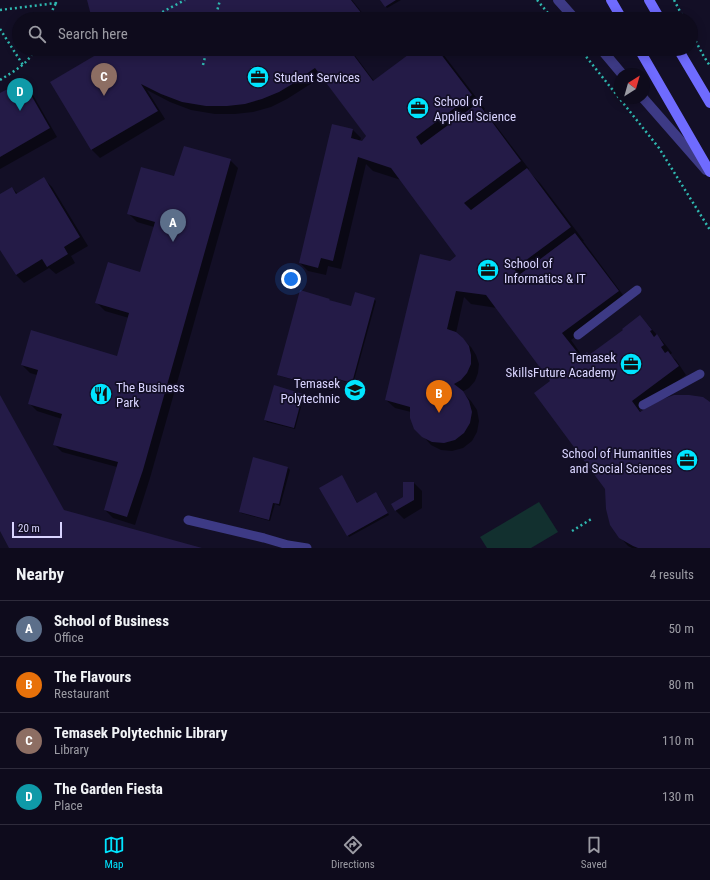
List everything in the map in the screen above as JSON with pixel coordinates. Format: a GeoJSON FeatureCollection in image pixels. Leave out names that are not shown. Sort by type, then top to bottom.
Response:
{"type":"FeatureCollection","features":[{"type":"Feature","properties":{"kind":"main road"},"geometry":{"type":"LineString","coordinates":[[612,0],[618,12]]}},
{"type":"Feature","properties":{"kind":"main road"},"geometry":{"type":"LineString","coordinates":[[649,0],[656,12]]}},
{"type":"Feature","properties":{"kind":"main road"},"geometry":{"type":"LineString","coordinates":[[644,56],[710,174]]}},
{"type":"Feature","properties":{"kind":"main road"},"geometry":{"type":"LineString","coordinates":[[682,56],[710,103]]}},
{"type":"Feature","properties":{"kind":"street"},"geometry":{"type":"LineString","coordinates":[[558,0],[569,12]]}},
{"type":"Feature","properties":{"kind":"street"},"geometry":{"type":"LineString","coordinates":[[607,56],[617,68]]}},
{"type":"Feature","properties":{"kind":"street"},"geometry":{"type":"LineString","coordinates":[[648,104],[710,174]]}},
{"type":"Feature","properties":{"kind":"lane"},"geometry":{"type":"LineString","coordinates":[[578,335],[637,290]]}},
{"type":"Feature","properties":{"kind":"lane"},"geometry":{"type":"LineString","coordinates":[[643,405],[700,374]]}},
{"type":"Feature","properties":{"kind":"lane"},"geometry":{"type":"LineString","coordinates":[[188,520],[288,545],[307,548]]}},
{"type":"Feature","properties":{"kind":"path"},"geometry":{"type":"LineString","coordinates":[[162,12],[185,0]]}},
{"type":"Feature","properties":{"kind":"path"},"geometry":{"type":"LineString","coordinates":[[217,12],[220,0]]}},
{"type":"Feature","properties":{"kind":"path"},"geometry":{"type":"LineString","coordinates":[[536,0],[547,12]]}},
{"type":"Feature","properties":{"kind":"path"},"geometry":{"type":"LineString","coordinates":[[674,0],[680,12]]}},
{"type":"Feature","properties":{"kind":"path"},"geometry":{"type":"LineString","coordinates":[[0,10],[55,1]]}},
{"type":"Feature","properties":{"kind":"path"},"geometry":{"type":"LineString","coordinates":[[51,12],[55,1]]}},
{"type":"Feature","properties":{"kind":"path"},"geometry":{"type":"LineString","coordinates":[[0,29],[12,48]]}},
{"type":"Feature","properties":{"kind":"path"},"geometry":{"type":"LineString","coordinates":[[698,45],[710,66]]}},
{"type":"Feature","properties":{"kind":"path"},"geometry":{"type":"LineString","coordinates":[[17,56],[23,65]]}},
{"type":"Feature","properties":{"kind":"path"},"geometry":{"type":"LineString","coordinates":[[0,80],[23,65],[31,56]]}},
{"type":"Feature","properties":{"kind":"path"},"geometry":{"type":"LineString","coordinates":[[203,65],[205,56]]}},
{"type":"Feature","properties":{"kind":"path"},"geometry":{"type":"LineString","coordinates":[[586,56],[659,148],[710,230]]}},
{"type":"Feature","properties":{"kind":"path"},"geometry":{"type":"LineString","coordinates":[[572,531],[593,518]]}},
{"type":"Feature","properties":{"kind":"green space"},"geometry":{"type":"Polygon","coordinates":[[[539,502],[558,532],[531,548],[487,548],[480,537],[539,502]]]}},
{"type":"Feature","properties":{"kind":"building"},"geometry":{"type":"Polygon","coordinates":[[[87,0],[351,0],[360,12],[90,12],[87,0]]]}},
{"type":"Feature","properties":{"kind":"building"},"geometry":{"type":"Polygon","coordinates":[[[380,0],[396,0],[385,7],[380,0]]]}},
{"type":"Feature","properties":{"kind":"building"},"geometry":{"type":"Polygon","coordinates":[[[94,56],[354,56],[373,81],[407,56],[442,56],[472,95],[416,137],[421,145],[478,103],[521,161],[464,203],[471,210],[527,168],[571,227],[514,269],[519,275],[575,233],[619,291],[562,333],[581,357],[587,352],[589,355],[623,330],[622,329],[640,315],[652,330],[650,331],[654,337],[657,334],[664,345],[661,347],[665,353],[668,351],[679,366],[632,401],[640,412],[660,400],[674,395],[703,397],[710,402],[710,548],[638,548],[619,538],[610,525],[606,509],[605,489],[534,393],[550,381],[486,295],[456,291],[447,329],[456,332],[463,338],[469,346],[471,355],[471,364],[467,373],[461,380],[454,384],[463,391],[469,401],[472,412],[470,423],[464,433],[455,440],[444,443],[432,442],[422,437],[414,429],[410,418],[410,407],[385,400],[420,254],[450,261],[456,256],[391,168],[358,157],[333,261],[321,258],[318,268],[299,263],[332,124],[353,129],[351,138],[362,141],[366,136],[315,68],[279,92],[245,104],[227,106],[206,106],[182,102],[141,84],[158,111],[91,150],[50,82],[94,56]]]}},
{"type":"Feature","properties":{"kind":"building"},"geometry":{"type":"Polygon","coordinates":[[[23,81],[50,128],[0,157],[0,93],[23,81]]]}},
{"type":"Feature","properties":{"kind":"building"},"geometry":{"type":"Polygon","coordinates":[[[184,146],[231,159],[143,470],[127,517],[104,510],[118,462],[53,445],[62,414],[28,404],[38,370],[21,365],[31,330],[117,356],[129,313],[95,303],[108,262],[140,272],[155,222],[127,214],[141,167],[174,176],[184,146]]]}},
{"type":"Feature","properties":{"kind":"building"},"geometry":{"type":"Polygon","coordinates":[[[44,177],[80,237],[64,247],[68,254],[47,267],[42,259],[16,275],[0,250],[0,194],[12,187],[16,194],[44,177]]]}},
{"type":"Feature","properties":{"kind":"building"},"geometry":{"type":"Polygon","coordinates":[[[300,290],[351,306],[355,292],[375,298],[352,383],[334,378],[331,390],[277,375],[300,290]]]}},
{"type":"Feature","properties":{"kind":"building"},"geometry":{"type":"Polygon","coordinates":[[[274,385],[303,394],[294,428],[264,420],[274,385]]]}},
{"type":"Feature","properties":{"kind":"building"},"geometry":{"type":"Polygon","coordinates":[[[0,395],[64,510],[202,548],[9,548],[0,531],[0,395]]]}},
{"type":"Feature","properties":{"kind":"building"},"geometry":{"type":"Polygon","coordinates":[[[253,457],[288,467],[279,504],[273,503],[269,520],[239,512],[253,457]]]}},
{"type":"Feature","properties":{"kind":"building"},"geometry":{"type":"Polygon","coordinates":[[[342,475],[357,503],[376,492],[388,513],[347,536],[319,488],[342,475]]]}},
{"type":"Feature","properties":{"kind":"building"},"geometry":{"type":"Polygon","coordinates":[[[403,482],[414,482],[414,500],[395,511],[391,504],[403,497],[403,482]]]}},
{"type":"Feature","properties":{"kind":"place","name":"Student Services"},"geometry":{"type":"Point","coordinates":[258,77]}},
{"type":"Feature","properties":{"kind":"place","name":"Temasek Polytechnic Library"},"geometry":{"type":"Point","coordinates":[104,96]}},
{"type":"Feature","properties":{"kind":"place","name":"School of Applied Science"},"geometry":{"type":"Point","coordinates":[418,108]}},
{"type":"Feature","properties":{"kind":"place","name":"The Garden Fiesta"},"geometry":{"type":"Point","coordinates":[20,111]}},
{"type":"Feature","properties":{"kind":"place","name":"School of Business"},"geometry":{"type":"Point","coordinates":[173,242]}},
{"type":"Feature","properties":{"kind":"place","name":"School of Informatics & IT"},"geometry":{"type":"Point","coordinates":[488,270]}},
{"type":"Feature","properties":{"kind":"place","name":"Temasek SkillsFuture Academy"},"geometry":{"type":"Point","coordinates":[631,364]}},
{"type":"Feature","properties":{"kind":"place","name":"Temasek Polytechnic"},"geometry":{"type":"Point","coordinates":[355,390]}},
{"type":"Feature","properties":{"kind":"place","name":"The Business Park"},"geometry":{"type":"Point","coordinates":[101,394]}},
{"type":"Feature","properties":{"kind":"place","name":"The Flavours"},"geometry":{"type":"Point","coordinates":[439,413]}},
{"type":"Feature","properties":{"kind":"place","name":"School of Humanities and Social Sciences"},"geometry":{"type":"Point","coordinates":[687,460]}}]}
